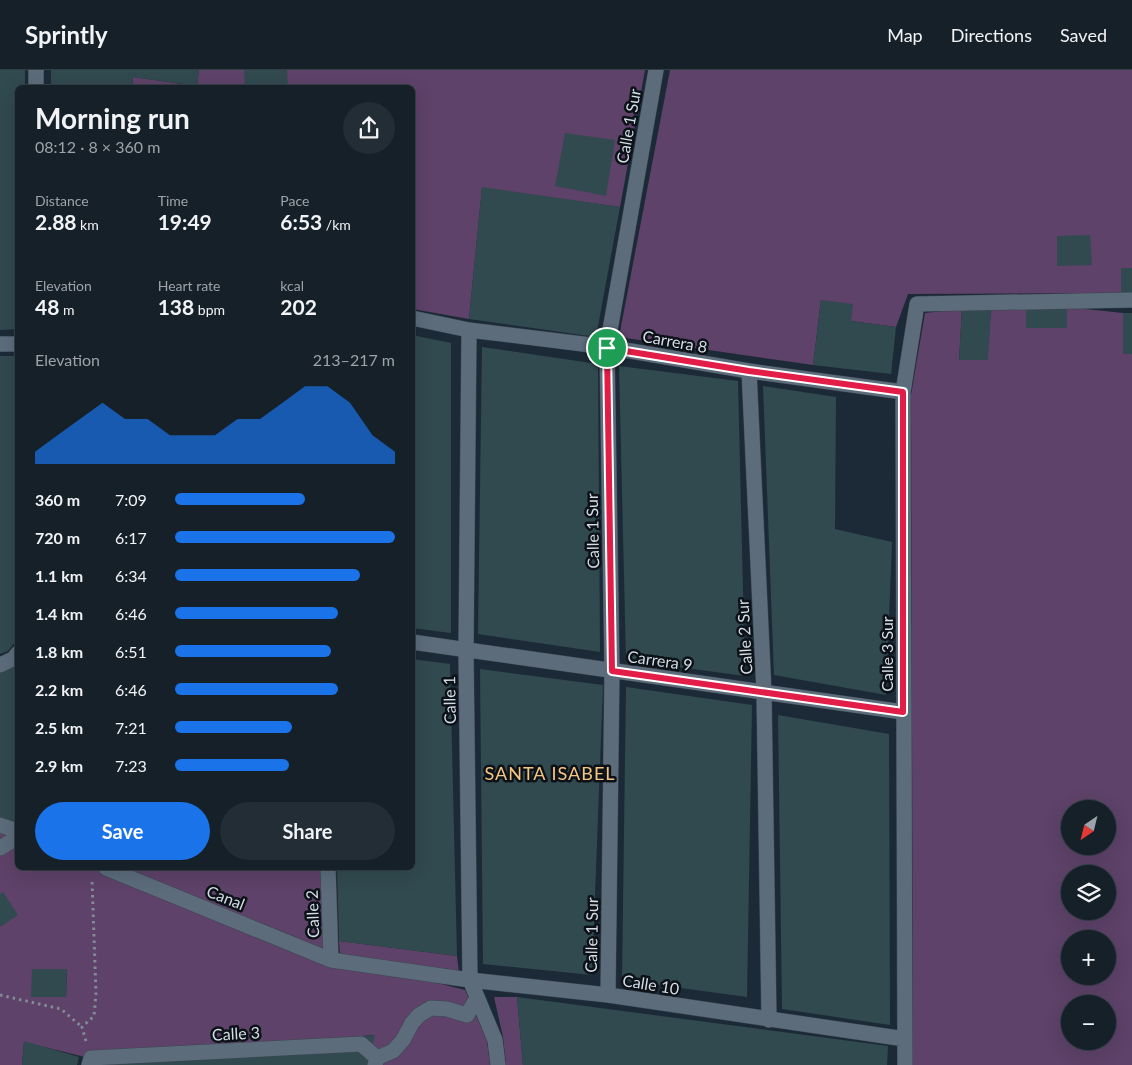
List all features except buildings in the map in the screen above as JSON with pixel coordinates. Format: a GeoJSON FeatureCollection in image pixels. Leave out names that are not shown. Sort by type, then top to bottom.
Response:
{"type":"FeatureCollection","features":[{"type":"Feature","properties":{"kind":"street"},"geometry":{"type":"LineString","coordinates":[[36,70],[36,85]]}},
{"type":"Feature","properties":{"kind":"street","name":"Calle 1 Sur"},"geometry":{"type":"LineString","coordinates":[[608,995],[612,671],[607,348],[656,70]]}},
{"type":"Feature","properties":{"kind":"street","name":"Calle 3 Sur"},"geometry":{"type":"LineString","coordinates":[[905,1065],[903,392],[918,304],[1132,300]]}},
{"type":"Feature","properties":{"kind":"street","name":"Carrera 8"},"geometry":{"type":"LineString","coordinates":[[415,319],[469,330],[607,348],[749,371],[903,392]]}},
{"type":"Feature","properties":{"kind":"street","name":"Calle 1"},"geometry":{"type":"LineString","coordinates":[[469,330],[466,650],[470,980],[494,1040],[498,1065]]}},
{"type":"Feature","properties":{"kind":"street"},"geometry":{"type":"LineString","coordinates":[[0,344],[15,344]]}},
{"type":"Feature","properties":{"kind":"street","name":"Calle 2 Sur"},"geometry":{"type":"LineString","coordinates":[[749,371],[764,692],[769,1020]]}},
{"type":"Feature","properties":{"kind":"street","name":"Carrera 9"},"geometry":{"type":"LineString","coordinates":[[415,642],[903,712]]}},
{"type":"Feature","properties":{"kind":"street"},"geometry":{"type":"LineString","coordinates":[[0,665],[15,657]]}},
{"type":"Feature","properties":{"kind":"street"},"geometry":{"type":"LineString","coordinates":[[0,825],[15,830]]}},
{"type":"Feature","properties":{"kind":"street"},"geometry":{"type":"LineString","coordinates":[[0,848],[15,839]]}},
{"type":"Feature","properties":{"kind":"street","name":"Canal"},"geometry":{"type":"LineString","coordinates":[[111,870],[332,960]]}},
{"type":"Feature","properties":{"kind":"street","name":"Calle 2"},"geometry":{"type":"LineString","coordinates":[[328,870],[332,960]]}},
{"type":"Feature","properties":{"kind":"street","name":"Calle 10"},"geometry":{"type":"LineString","coordinates":[[332,960],[470,980],[608,995],[904,1039]]}},
{"type":"Feature","properties":{"kind":"street"},"geometry":{"type":"LineString","coordinates":[[376,1062],[393,1051],[412,1022],[419,1015],[431,1008],[447,1008],[467,1015],[477,998]]}},
{"type":"Feature","properties":{"kind":"street","name":"Calle 3"},"geometry":{"type":"LineString","coordinates":[[90,1062],[361,1044],[376,1062]]}},
{"type":"Feature","properties":{"kind":"path"},"geometry":{"type":"LineString","coordinates":[[82,1028],[94,1016],[96,994],[92,877]]}},
{"type":"Feature","properties":{"kind":"path"},"geometry":{"type":"LineString","coordinates":[[0,995],[61,1009],[82,1028],[90,1062]]}},
{"type":"Feature","properties":{"kind":"shaded area"},"geometry":{"type":"Polygon","coordinates":[[[199,70],[645,70],[620,207],[482,188],[469,319],[415,309],[415,85],[197,85],[199,70]]]}},
{"type":"Feature","properties":{"kind":"shaded area"},"geometry":{"type":"Polygon","coordinates":[[[670,70],[1132,70],[1132,268],[1121,268],[1121,293],[908,294],[896,327],[851,321],[821,300],[813,365],[619,337],[670,70]]]}},
{"type":"Feature","properties":{"kind":"shaded area"},"geometry":{"type":"Polygon","coordinates":[[[133,77],[190,85],[132,85],[133,77]]]}},
{"type":"Feature","properties":{"kind":"shaded area"},"geometry":{"type":"Polygon","coordinates":[[[1067,307],[1123,313],[1123,354],[1132,354],[1132,1065],[913,1065],[911,395],[925,313],[962,309],[959,360],[987,360],[991,309],[1026,308],[1027,328],[1067,328],[1067,307]]]}},
{"type":"Feature","properties":{"kind":"shaded area"},"geometry":{"type":"Polygon","coordinates":[[[0,829],[15,834],[15,870],[103,870],[331,964],[425,980],[465,990],[487,1041],[490,1065],[381,1065],[370,1052],[374,1035],[97,1060],[24,1042],[22,1065],[0,1065],[0,829]],[[32,969],[32,997],[66,997],[67,969],[32,969]]]}},
{"type":"Feature","properties":{"kind":"shaded area"},"geometry":{"type":"Polygon","coordinates":[[[123,870],[322,870],[326,953],[123,870]]]}},
{"type":"Feature","properties":{"kind":"shaded area"},"geometry":{"type":"Polygon","coordinates":[[[339,941],[457,956],[459,973],[340,956],[339,941]]]}},
{"type":"Feature","properties":{"kind":"shaded area"},"geometry":{"type":"Polygon","coordinates":[[[494,997],[517,997],[523,1065],[506,1065],[503,1037],[494,997]]]}},
{"type":"Feature","properties":{"kind":"district","name":"SANTA ISABEL"},"geometry":{"type":"Point","coordinates":[550,773]}},
{"type":"Feature","properties":{"kind":"route"},"geometry":{"type":"LineString","coordinates":[[607,348],[749,371],[903,392],[903,712],[612,671],[607,348]]}}]}
